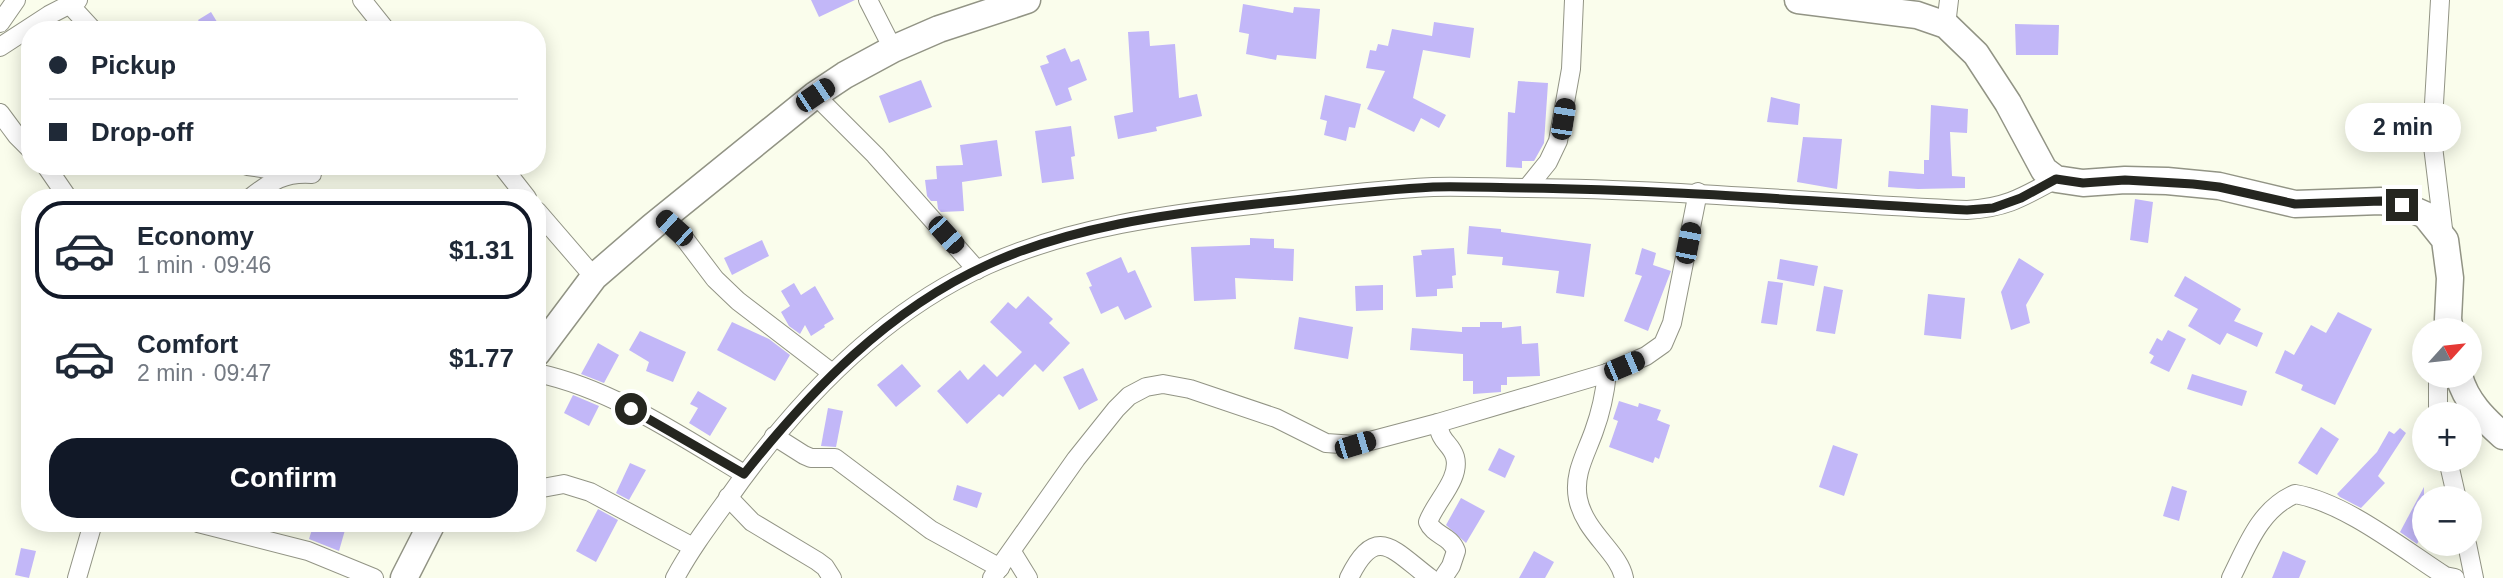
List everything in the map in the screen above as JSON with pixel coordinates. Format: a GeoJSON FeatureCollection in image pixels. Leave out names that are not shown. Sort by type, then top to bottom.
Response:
{"type":"FeatureCollection","features":[{"type":"Feature","properties":{"kind":"street"},"geometry":{"type":"LineString","coordinates":[[0,23],[16,0]]}},
{"type":"Feature","properties":{"kind":"street"},"geometry":{"type":"LineString","coordinates":[[362,0],[379,21]]}},
{"type":"Feature","properties":{"kind":"street"},"geometry":{"type":"LineString","coordinates":[[868,0],[893,49]]}},
{"type":"Feature","properties":{"kind":"street"},"geometry":{"type":"LineString","coordinates":[[546,341],[594,277],[815,95],[893,49],[939,29],[1027,0]]}},
{"type":"Feature","properties":{"kind":"street"},"geometry":{"type":"LineString","coordinates":[[1527,188],[1548,162],[1558,141],[1571,69],[1574,0]]}},
{"type":"Feature","properties":{"kind":"street"},"geometry":{"type":"LineString","coordinates":[[1798,0],[1917,15],[1947,13],[2008,103],[2044,170],[2056,179],[2083,183],[2125,180],[2193,184],[2295,204],[2381,201],[2402,205],[2425,215],[2445,240]]}},
{"type":"Feature","properties":{"kind":"street"},"geometry":{"type":"LineString","coordinates":[[2440,0],[2432,138],[2450,278],[2448,318]]}},
{"type":"Feature","properties":{"kind":"street"},"geometry":{"type":"LineString","coordinates":[[42,21],[74,1],[87,21]]}},
{"type":"Feature","properties":{"kind":"street"},"geometry":{"type":"LineString","coordinates":[[0,47],[21,34]]}},
{"type":"Feature","properties":{"kind":"street"},"geometry":{"type":"LineString","coordinates":[[815,95],[875,155],[977,270]]}},
{"type":"Feature","properties":{"kind":"street"},"geometry":{"type":"LineString","coordinates":[[0,113],[21,138]]}},
{"type":"Feature","properties":{"kind":"street"},"geometry":{"type":"LineString","coordinates":[[263,189],[288,175]]}},
{"type":"Feature","properties":{"kind":"street"},"geometry":{"type":"LineString","coordinates":[[509,175],[520,189]]}},
{"type":"Feature","properties":{"kind":"street"},"geometry":{"type":"LineString","coordinates":[[675,578],[693,547],[774,436],[857,350],[896,320],[977,270],[1078,234],[1168,216],[1342,195],[1436,187],[1698,192],[1967,210],[1993,208],[2021,198],[2056,179]]}},
{"type":"Feature","properties":{"kind":"street"},"geometry":{"type":"LineString","coordinates":[[774,436],[811,458],[835,458],[931,530],[996,573],[1076,459],[1116,409],[1129,396],[1146,387],[1163,384],[1221,399],[1276,418],[1326,443],[1339,446],[1355,445],[1438,423],[1607,373],[1646,356],[1663,344],[1672,323],[1698,192]]}},
{"type":"Feature","properties":{"kind":"street"},"geometry":{"type":"LineString","coordinates":[[663,219],[698,253],[715,279],[738,301],[832,373]]}},
{"type":"Feature","properties":{"kind":"street"},"geometry":{"type":"LineString","coordinates":[[546,222],[594,277]]}},
{"type":"Feature","properties":{"kind":"street"},"geometry":{"type":"LineString","coordinates":[[1607,373],[1602,406],[1578,472],[1576,485],[1578,501],[1586,521],[1620,565],[1624,578]]}},
{"type":"Feature","properties":{"kind":"street"},"geometry":{"type":"LineString","coordinates":[[546,375],[577,384],[631,409],[744,474]]}},
{"type":"Feature","properties":{"kind":"street"},"geometry":{"type":"LineString","coordinates":[[2463,388],[2477,412],[2503,436]]}},
{"type":"Feature","properties":{"kind":"street"},"geometry":{"type":"LineString","coordinates":[[1438,423],[1439,435],[1455,458],[1455,469],[1450,483],[1428,522],[1433,530],[1453,542],[1456,551],[1443,578]]}},
{"type":"Feature","properties":{"kind":"street"},"geometry":{"type":"LineString","coordinates":[[546,487],[564,484],[590,492],[693,547]]}},
{"type":"Feature","properties":{"kind":"street"},"geometry":{"type":"LineString","coordinates":[[2231,578],[2255,530],[2272,509],[2295,494],[2311,496],[2340,510],[2445,576],[2455,578]]}},
{"type":"Feature","properties":{"kind":"street"},"geometry":{"type":"LineString","coordinates":[[729,497],[752,522],[817,561],[832,578]]}},
{"type":"Feature","properties":{"kind":"street"},"geometry":{"type":"LineString","coordinates":[[77,578],[90,532]]}},
{"type":"Feature","properties":{"kind":"street"},"geometry":{"type":"LineString","coordinates":[[233,532],[308,551],[374,578]]}},
{"type":"Feature","properties":{"kind":"street"},"geometry":{"type":"LineString","coordinates":[[404,578],[427,532]]}},
{"type":"Feature","properties":{"kind":"street"},"geometry":{"type":"LineString","coordinates":[[1349,578],[1361,555],[1370,547],[1382,545],[1430,578]]}},
{"type":"Feature","properties":{"kind":"street"},"geometry":{"type":"LineString","coordinates":[[1012,552],[1028,578]]}},
{"type":"Feature","properties":{"kind":"street"},"geometry":{"type":"LineString","coordinates":[[2469,556],[2474,578]]}},
{"type":"Feature","properties":{"kind":"building"},"geometry":{"type":"Polygon","coordinates":[[[811,0],[855,0],[819,17],[811,0]]]}},
{"type":"Feature","properties":{"kind":"building"},"geometry":{"type":"Polygon","coordinates":[[[1243,4],[1293,13],[1294,7],[1320,9],[1316,59],[1277,55],[1276,60],[1246,54],[1249,34],[1239,32],[1243,4]]]}},
{"type":"Feature","properties":{"kind":"building"},"geometry":{"type":"Polygon","coordinates":[[[211,12],[216,21],[199,21],[211,12]]]}},
{"type":"Feature","properties":{"kind":"building"},"geometry":{"type":"Polygon","coordinates":[[[1434,22],[1474,28],[1470,58],[1423,50],[1413,98],[1446,115],[1439,128],[1421,118],[1414,132],[1367,109],[1385,71],[1366,68],[1370,50],[1376,51],[1378,44],[1388,46],[1392,29],[1432,36],[1434,22]]]}},
{"type":"Feature","properties":{"kind":"building"},"geometry":{"type":"Polygon","coordinates":[[[2015,24],[2059,25],[2058,55],[2016,55],[2015,24]]]}},
{"type":"Feature","properties":{"kind":"building"},"geometry":{"type":"Polygon","coordinates":[[[1149,31],[1150,46],[1175,44],[1179,98],[1197,94],[1202,116],[1156,127],[1157,131],[1118,139],[1114,116],[1133,112],[1128,32],[1149,31]]]}},
{"type":"Feature","properties":{"kind":"building"},"geometry":{"type":"Polygon","coordinates":[[[1065,48],[1071,62],[1079,59],[1087,80],[1068,88],[1072,100],[1056,106],[1040,66],[1049,63],[1046,56],[1065,48]]]}},
{"type":"Feature","properties":{"kind":"building"},"geometry":{"type":"Polygon","coordinates":[[[921,80],[932,107],[889,123],[879,96],[921,80]]]}},
{"type":"Feature","properties":{"kind":"building"},"geometry":{"type":"Polygon","coordinates":[[[1518,81],[1548,83],[1544,143],[1534,161],[1522,161],[1522,168],[1506,167],[1508,112],[1515,113],[1518,81]]]}},
{"type":"Feature","properties":{"kind":"building"},"geometry":{"type":"Polygon","coordinates":[[[1325,95],[1361,104],[1355,128],[1349,127],[1346,141],[1324,135],[1327,121],[1320,119],[1325,95]]]}},
{"type":"Feature","properties":{"kind":"building"},"geometry":{"type":"Polygon","coordinates":[[[1771,97],[1800,104],[1798,125],[1767,122],[1771,97]]]}},
{"type":"Feature","properties":{"kind":"building"},"geometry":{"type":"Polygon","coordinates":[[[1931,105],[1968,109],[1967,133],[1950,132],[1952,176],[1965,177],[1965,188],[1888,187],[1889,171],[1924,174],[1924,160],[1929,160],[1931,105]]]}},
{"type":"Feature","properties":{"kind":"building"},"geometry":{"type":"Polygon","coordinates":[[[1071,126],[1075,156],[1071,157],[1074,179],[1042,183],[1035,131],[1071,126]]]}},
{"type":"Feature","properties":{"kind":"building"},"geometry":{"type":"Polygon","coordinates":[[[1803,137],[1842,139],[1837,189],[1797,182],[1803,137]]]}},
{"type":"Feature","properties":{"kind":"building"},"geometry":{"type":"Polygon","coordinates":[[[997,140],[1002,176],[962,182],[964,211],[941,212],[937,201],[931,201],[927,196],[925,180],[937,179],[936,166],[963,165],[960,145],[997,140]]]}},
{"type":"Feature","properties":{"kind":"building"},"geometry":{"type":"Polygon","coordinates":[[[2135,199],[2153,202],[2148,243],[2130,240],[2135,199]]]}},
{"type":"Feature","properties":{"kind":"building"},"geometry":{"type":"Polygon","coordinates":[[[1469,226],[1591,244],[1584,297],[1556,293],[1559,271],[1502,265],[1503,257],[1467,254],[1469,226]]]}},
{"type":"Feature","properties":{"kind":"building"},"geometry":{"type":"Polygon","coordinates":[[[1250,238],[1274,239],[1274,248],[1294,249],[1293,281],[1235,278],[1236,299],[1194,301],[1191,247],[1250,245],[1250,238]]]}},
{"type":"Feature","properties":{"kind":"building"},"geometry":{"type":"Polygon","coordinates":[[[762,240],[769,256],[732,275],[724,258],[762,240]]]}},
{"type":"Feature","properties":{"kind":"building"},"geometry":{"type":"Polygon","coordinates":[[[1454,248],[1456,275],[1452,276],[1453,288],[1437,289],[1437,296],[1416,297],[1413,256],[1422,255],[1421,250],[1454,248]]]}},
{"type":"Feature","properties":{"kind":"building"},"geometry":{"type":"Polygon","coordinates":[[[1642,248],[1656,253],[1653,265],[1671,271],[1648,331],[1624,321],[1642,276],[1635,274],[1642,248]]]}},
{"type":"Feature","properties":{"kind":"building"},"geometry":{"type":"Polygon","coordinates":[[[1121,257],[1128,273],[1135,270],[1152,307],[1125,320],[1118,306],[1101,314],[1086,273],[1121,257]]]}},
{"type":"Feature","properties":{"kind":"building"},"geometry":{"type":"Polygon","coordinates":[[[2019,258],[2044,274],[2026,305],[2030,323],[2011,330],[2001,292],[2019,258]]]}},
{"type":"Feature","properties":{"kind":"building"},"geometry":{"type":"Polygon","coordinates":[[[1780,259],[1818,266],[1814,286],[1777,279],[1780,259]]]}},
{"type":"Feature","properties":{"kind":"building"},"geometry":{"type":"Polygon","coordinates":[[[2185,276],[2241,309],[2234,321],[2263,333],[2257,347],[2227,333],[2220,345],[2188,326],[2198,309],[2174,296],[2185,276]]]}},
{"type":"Feature","properties":{"kind":"building"},"geometry":{"type":"Polygon","coordinates":[[[1768,281],[1783,283],[1777,325],[1761,323],[1768,281]]]}},
{"type":"Feature","properties":{"kind":"building"},"geometry":{"type":"Polygon","coordinates":[[[794,283],[801,295],[815,286],[834,319],[811,336],[805,325],[800,334],[789,326],[781,312],[790,306],[781,291],[794,283]]]}},
{"type":"Feature","properties":{"kind":"building"},"geometry":{"type":"Polygon","coordinates":[[[1383,285],[1383,310],[1356,311],[1355,286],[1383,285]]]}},
{"type":"Feature","properties":{"kind":"building"},"geometry":{"type":"Polygon","coordinates":[[[1824,286],[1843,290],[1835,334],[1816,331],[1824,286]]]}},
{"type":"Feature","properties":{"kind":"building"},"geometry":{"type":"Polygon","coordinates":[[[1928,294],[1965,298],[1961,339],[1924,335],[1928,294]]]}},
{"type":"Feature","properties":{"kind":"building"},"geometry":{"type":"Polygon","coordinates":[[[1028,296],[1053,319],[1049,323],[1070,343],[1043,372],[1035,364],[1003,397],[999,394],[967,424],[937,391],[960,370],[968,380],[984,364],[997,377],[1022,352],[990,322],[1008,302],[1016,309],[1028,296]]]}},
{"type":"Feature","properties":{"kind":"building"},"geometry":{"type":"Polygon","coordinates":[[[2338,312],[2372,329],[2335,405],[2301,390],[2303,385],[2275,373],[2285,350],[2294,355],[2311,325],[2326,333],[2338,312]]]}},
{"type":"Feature","properties":{"kind":"building"},"geometry":{"type":"Polygon","coordinates":[[[1299,317],[1353,327],[1348,359],[1294,349],[1299,317]]]}},
{"type":"Feature","properties":{"kind":"building"},"geometry":{"type":"Polygon","coordinates":[[[732,322],[769,339],[790,355],[775,381],[717,350],[732,322]]]}},
{"type":"Feature","properties":{"kind":"building"},"geometry":{"type":"Polygon","coordinates":[[[1480,322],[1502,322],[1502,328],[1521,326],[1522,344],[1538,343],[1540,376],[1507,377],[1507,385],[1501,385],[1501,392],[1473,394],[1473,381],[1463,381],[1463,354],[1410,350],[1412,328],[1462,332],[1462,327],[1480,327],[1480,322]]]}},
{"type":"Feature","properties":{"kind":"building"},"geometry":{"type":"Polygon","coordinates":[[[2168,330],[2186,339],[2169,372],[2150,363],[2154,356],[2149,353],[2157,338],[2162,341],[2168,330]]]}},
{"type":"Feature","properties":{"kind":"building"},"geometry":{"type":"Polygon","coordinates":[[[640,331],[686,352],[673,382],[646,371],[649,362],[629,350],[640,331]]]}},
{"type":"Feature","properties":{"kind":"building"},"geometry":{"type":"Polygon","coordinates":[[[598,343],[619,355],[604,383],[581,374],[598,343]]]}},
{"type":"Feature","properties":{"kind":"building"},"geometry":{"type":"Polygon","coordinates":[[[902,364],[921,386],[896,407],[877,385],[902,364]]]}},
{"type":"Feature","properties":{"kind":"building"},"geometry":{"type":"Polygon","coordinates":[[[1083,368],[1098,400],[1079,410],[1063,377],[1083,368]]]}},
{"type":"Feature","properties":{"kind":"building"},"geometry":{"type":"Polygon","coordinates":[[[2192,374],[2247,391],[2242,406],[2187,389],[2192,374]]]}},
{"type":"Feature","properties":{"kind":"building"},"geometry":{"type":"Polygon","coordinates":[[[698,391],[727,408],[710,436],[689,423],[698,408],[690,404],[698,391]]]}},
{"type":"Feature","properties":{"kind":"building"},"geometry":{"type":"Polygon","coordinates":[[[573,395],[599,406],[589,426],[564,413],[573,395]]]}},
{"type":"Feature","properties":{"kind":"building"},"geometry":{"type":"Polygon","coordinates":[[[1619,401],[1638,407],[1639,403],[1661,410],[1657,420],[1670,425],[1659,459],[1655,457],[1653,463],[1609,447],[1618,421],[1613,419],[1619,401]]]}},
{"type":"Feature","properties":{"kind":"building"},"geometry":{"type":"Polygon","coordinates":[[[828,408],[843,411],[836,447],[821,446],[828,408]]]}},
{"type":"Feature","properties":{"kind":"building"},"geometry":{"type":"Polygon","coordinates":[[[2321,427],[2339,439],[2317,475],[2298,463],[2321,427]]]}},
{"type":"Feature","properties":{"kind":"building"},"geometry":{"type":"Polygon","coordinates":[[[2400,428],[2406,433],[2378,476],[2385,483],[2361,508],[2340,497],[2337,494],[2377,452],[2389,431],[2394,434],[2400,428]]]}},
{"type":"Feature","properties":{"kind":"building"},"geometry":{"type":"Polygon","coordinates":[[[1833,445],[1858,454],[1844,496],[1819,487],[1833,445]]]}},
{"type":"Feature","properties":{"kind":"building"},"geometry":{"type":"Polygon","coordinates":[[[1499,448],[1515,456],[1505,478],[1488,470],[1499,448]]]}},
{"type":"Feature","properties":{"kind":"building"},"geometry":{"type":"Polygon","coordinates":[[[630,463],[646,470],[629,500],[616,493],[630,463]]]}},
{"type":"Feature","properties":{"kind":"building"},"geometry":{"type":"Polygon","coordinates":[[[957,485],[982,493],[977,508],[953,500],[957,485]]]}},
{"type":"Feature","properties":{"kind":"building"},"geometry":{"type":"Polygon","coordinates":[[[2172,486],[2187,491],[2179,521],[2163,516],[2172,486]]]}},
{"type":"Feature","properties":{"kind":"building"},"geometry":{"type":"Polygon","coordinates":[[[1461,498],[1485,511],[1466,543],[1446,525],[1461,498]]]}},
{"type":"Feature","properties":{"kind":"building"},"geometry":{"type":"Polygon","coordinates":[[[598,509],[618,520],[596,562],[576,551],[598,509]]]}},
{"type":"Feature","properties":{"kind":"building"},"geometry":{"type":"Polygon","coordinates":[[[2412,510],[2412,540],[2400,532],[2412,510]]]}},
{"type":"Feature","properties":{"kind":"building"},"geometry":{"type":"Polygon","coordinates":[[[311,532],[344,532],[339,551],[309,539],[311,532]]]}},
{"type":"Feature","properties":{"kind":"building"},"geometry":{"type":"Polygon","coordinates":[[[21,548],[36,551],[29,578],[15,575],[21,548]]]}},
{"type":"Feature","properties":{"kind":"building"},"geometry":{"type":"Polygon","coordinates":[[[1534,551],[1554,562],[1545,578],[1519,578],[1534,551]]]}},
{"type":"Feature","properties":{"kind":"building"},"geometry":{"type":"Polygon","coordinates":[[[2283,551],[2306,561],[2299,578],[2272,578],[2283,551]]]}},
{"type":"Feature","properties":{"kind":"route"},"geometry":{"type":"LineString","coordinates":[[631,409],[744,474],[806,400],[857,350],[949,285],[988,264],[1078,234],[1168,216],[1355,193],[1436,187],[1595,188],[1967,210],[1993,208],[2021,198],[2056,179],[2083,183],[2167,181],[2219,187],[2295,204],[2381,201],[2402,205]]}}]}
